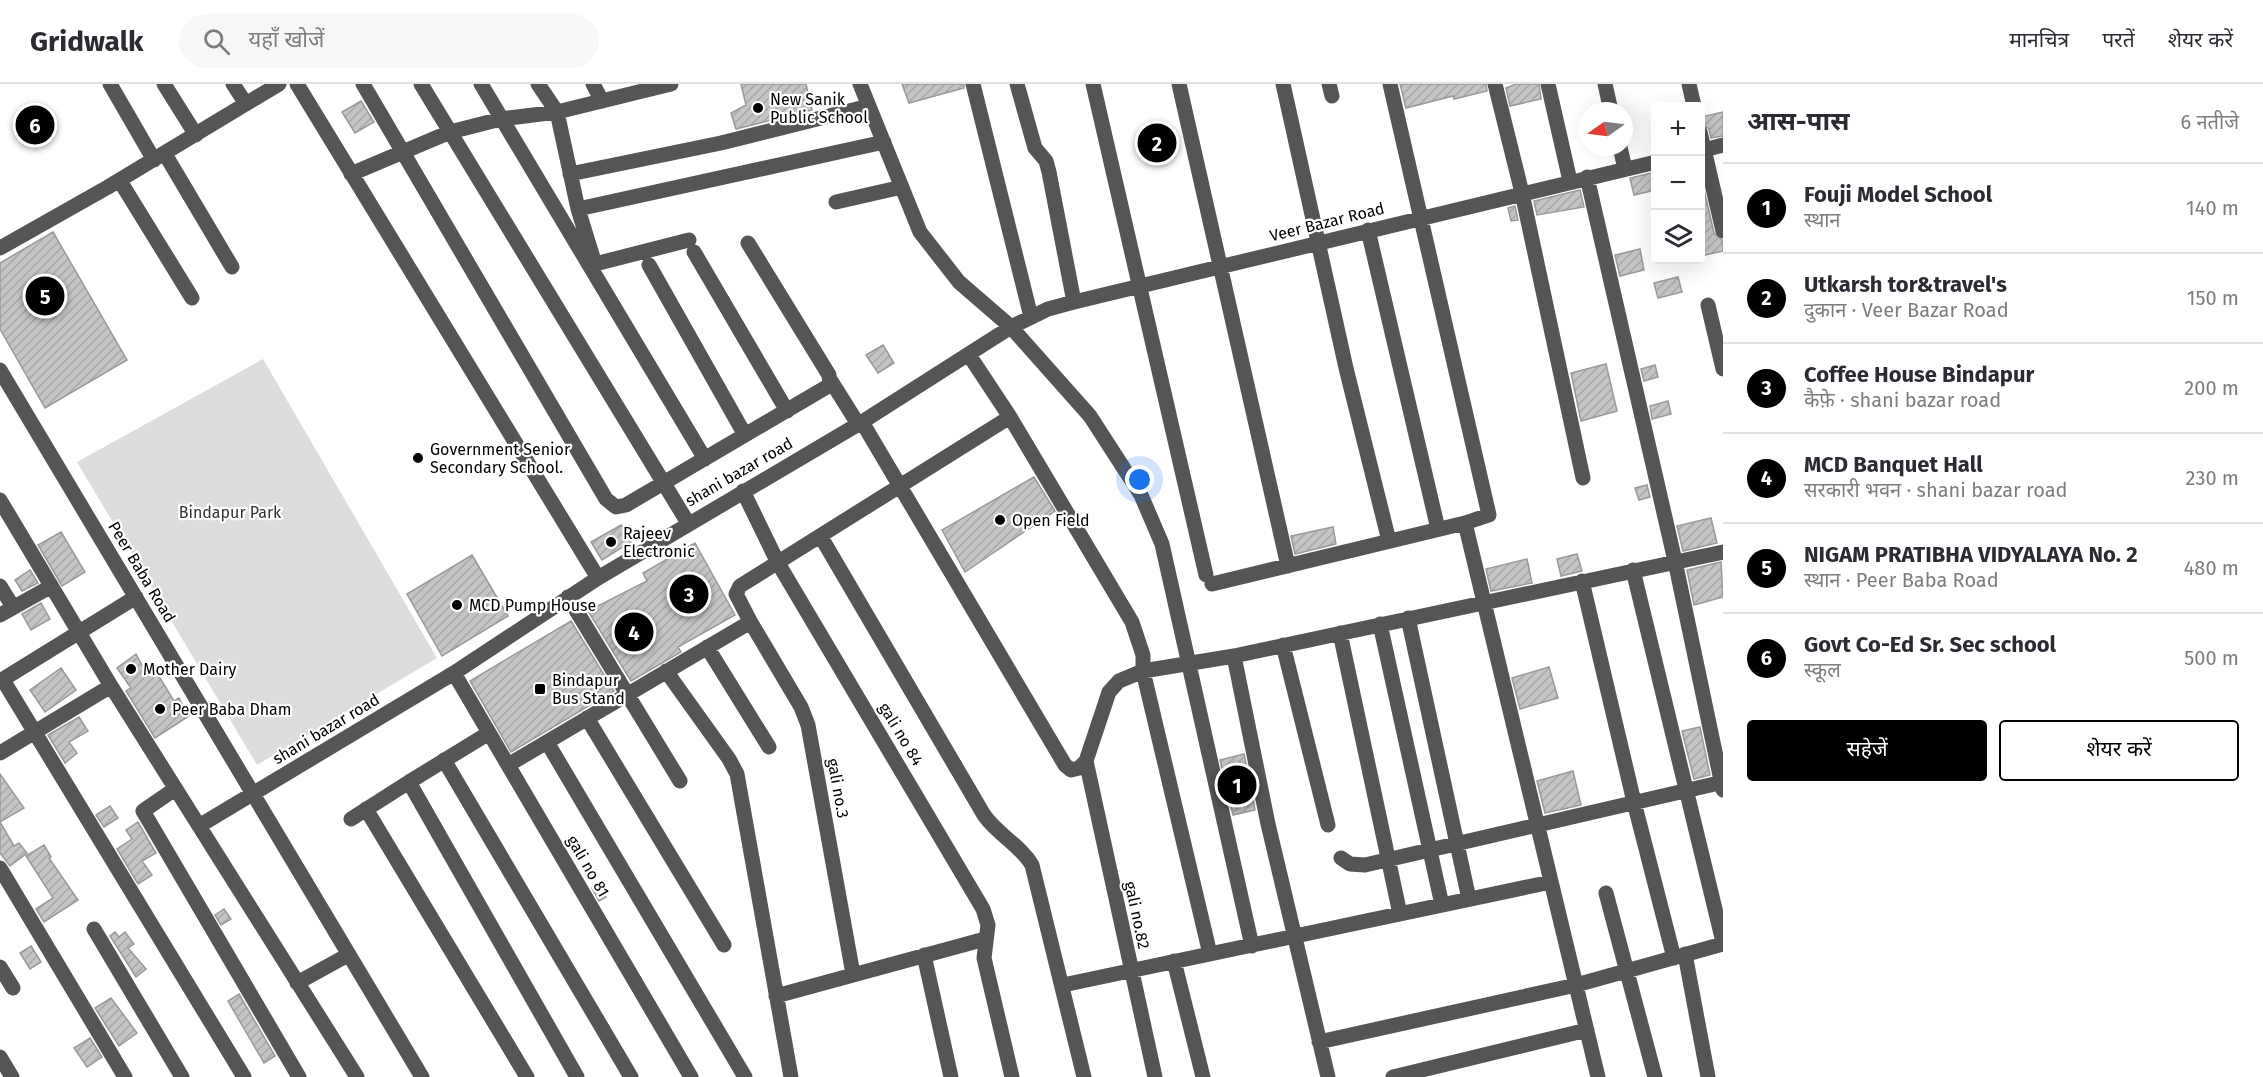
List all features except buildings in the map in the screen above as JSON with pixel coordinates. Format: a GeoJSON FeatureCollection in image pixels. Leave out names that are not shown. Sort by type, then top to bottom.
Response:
{"type":"FeatureCollection","features":[{"type":"Feature","properties":{"kind":"street"},"geometry":{"type":"LineString","coordinates":[[110,84],[232,267]]}},
{"type":"Feature","properties":{"kind":"street"},"geometry":{"type":"LineString","coordinates":[[164,84],[196,135]]}},
{"type":"Feature","properties":{"kind":"street"},"geometry":{"type":"LineString","coordinates":[[233,84],[246,104]]}},
{"type":"Feature","properties":{"kind":"street"},"geometry":{"type":"LineString","coordinates":[[0,248],[120,181],[279,84]]}},
{"type":"Feature","properties":{"kind":"street"},"geometry":{"type":"LineString","coordinates":[[297,84],[598,578]]}},
{"type":"Feature","properties":{"kind":"street"},"geometry":{"type":"LineString","coordinates":[[363,84],[606,499],[616,507],[626,505],[663,484],[826,388],[831,381]]}},
{"type":"Feature","properties":{"kind":"street"},"geometry":{"type":"LineString","coordinates":[[421,84],[688,523]]}},
{"type":"Feature","properties":{"kind":"street"},"geometry":{"type":"LineString","coordinates":[[481,84],[705,459]]}},
{"type":"Feature","properties":{"kind":"street"},"geometry":{"type":"LineString","coordinates":[[538,84],[557,112],[578,208],[595,264],[691,246],[787,411]]}},
{"type":"Feature","properties":{"kind":"street"},"geometry":{"type":"LineString","coordinates":[[593,84],[602,101]]}},
{"type":"Feature","properties":{"kind":"street"},"geometry":{"type":"LineString","coordinates":[[351,174],[450,132],[501,119],[557,112],[646,87],[671,84]]}},
{"type":"Feature","properties":{"kind":"street"},"geometry":{"type":"LineString","coordinates":[[860,84],[920,232],[941,261],[983,305],[1011,327],[1090,416],[1141,495],[1161,544],[1252,946]]}},
{"type":"Feature","properties":{"kind":"street"},"geometry":{"type":"LineString","coordinates":[[973,84],[1031,317]]}},
{"type":"Feature","properties":{"kind":"street"},"geometry":{"type":"LineString","coordinates":[[1017,84],[1035,148],[1046,161],[1049,172],[1074,302]]}},
{"type":"Feature","properties":{"kind":"street"},"geometry":{"type":"LineString","coordinates":[[1093,84],[1209,579],[1288,566],[1487,517],[1489,510],[1390,84]]}},
{"type":"Feature","properties":{"kind":"street"},"geometry":{"type":"LineString","coordinates":[[1179,84],[1288,566]]}},
{"type":"Feature","properties":{"kind":"street"},"geometry":{"type":"LineString","coordinates":[[1283,84],[1346,368],[1389,541]]}},
{"type":"Feature","properties":{"kind":"street"},"geometry":{"type":"LineString","coordinates":[[1495,84],[1522,193],[1582,478]]}},
{"type":"Feature","properties":{"kind":"street"},"geometry":{"type":"LineString","coordinates":[[1548,84],[1570,181]]}},
{"type":"Feature","properties":{"kind":"street"},"geometry":{"type":"LineString","coordinates":[[1605,84],[1609,102]]}},
{"type":"Feature","properties":{"kind":"street"},"geometry":{"type":"LineString","coordinates":[[1689,84],[1693,102]]}},
{"type":"Feature","properties":{"kind":"street"},"geometry":{"type":"LineString","coordinates":[[570,174],[721,143],[869,106]]}},
{"type":"Feature","properties":{"kind":"street"},"geometry":{"type":"LineString","coordinates":[[578,208],[884,141]]}},
{"type":"Feature","properties":{"kind":"street"},"geometry":{"type":"LineString","coordinates":[[1705,150],[1723,146]]}},
{"type":"Feature","properties":{"kind":"street"},"geometry":{"type":"LineString","coordinates":[[1622,156],[1625,169]]}},
{"type":"Feature","properties":{"kind":"street"},"geometry":{"type":"LineString","coordinates":[[1704,156],[1723,231]]}},
{"type":"Feature","properties":{"kind":"street","name":"Veer Bazar Road"},"geometry":{"type":"LineString","coordinates":[[969,355],[1011,327],[1031,317],[1074,302],[1651,163]]}},
{"type":"Feature","properties":{"kind":"street"},"geometry":{"type":"LineString","coordinates":[[1341,858],[1350,864],[1365,865],[1537,824],[1722,784],[1675,561],[1587,177]]}},
{"type":"Feature","properties":{"kind":"street"},"geometry":{"type":"LineString","coordinates":[[120,181],[192,298]]}},
{"type":"Feature","properties":{"kind":"street"},"geometry":{"type":"LineString","coordinates":[[836,202],[902,187]]}},
{"type":"Feature","properties":{"kind":"street"},"geometry":{"type":"LineString","coordinates":[[1368,230],[1438,529]]}},
{"type":"Feature","properties":{"kind":"street"},"geometry":{"type":"LineString","coordinates":[[748,243],[831,381],[900,488],[1065,765],[1071,770],[1079,768],[1086,761],[1109,692],[1119,681],[1143,671],[1234,656],[1723,552]]}},
{"type":"Feature","properties":{"kind":"street"},"geometry":{"type":"LineString","coordinates":[[649,265],[745,435]]}},
{"type":"Feature","properties":{"kind":"street"},"geometry":{"type":"LineString","coordinates":[[1708,304],[1723,369]]}},
{"type":"Feature","properties":{"kind":"street"},"geometry":{"type":"LineString","coordinates":[[969,355],[1010,417],[1132,622],[1143,655],[1143,671],[1210,954]]}},
{"type":"Feature","properties":{"kind":"street","name":"shani bazar road"},"geometry":{"type":"LineString","coordinates":[[199,826],[454,673],[598,578],[860,423],[969,355]]}},
{"type":"Feature","properties":{"kind":"street","name":"Peer Baba Road"},"geometry":{"type":"LineString","coordinates":[[0,370],[422,1077]]}},
{"type":"Feature","properties":{"kind":"street"},"geometry":{"type":"LineString","coordinates":[[778,563],[1010,417]]}},
{"type":"Feature","properties":{"kind":"street","name":"gali no 84"},"geometry":{"type":"LineString","coordinates":[[743,491],[778,563],[983,909],[987,932]]}},
{"type":"Feature","properties":{"kind":"street"},"geometry":{"type":"LineString","coordinates":[[0,500],[111,686],[357,1077]]}},
{"type":"Feature","properties":{"kind":"street"},"geometry":{"type":"LineString","coordinates":[[1465,523],[1598,1077]]}},
{"type":"Feature","properties":{"kind":"street"},"geometry":{"type":"LineString","coordinates":[[821,537],[984,815],[998,833],[1028,858],[1032,865],[1084,1077]]}},
{"type":"Feature","properties":{"kind":"street","name":"gali no.3"},"geometry":{"type":"LineString","coordinates":[[778,563],[736,589],[737,598],[801,707],[808,725],[853,974]]}},
{"type":"Feature","properties":{"kind":"street"},"geometry":{"type":"LineString","coordinates":[[1319,1041],[1576,985],[1723,943],[1688,790],[1633,570]]}},
{"type":"Feature","properties":{"kind":"street"},"geometry":{"type":"LineString","coordinates":[[1582,581],[1634,802],[1679,956],[1708,1077]]}},
{"type":"Feature","properties":{"kind":"street"},"geometry":{"type":"LineString","coordinates":[[0,586],[7,611],[50,587]]}},
{"type":"Feature","properties":{"kind":"street"},"geometry":{"type":"LineString","coordinates":[[136,597],[1,681],[244,1077]]}},
{"type":"Feature","properties":{"kind":"street"},"geometry":{"type":"LineString","coordinates":[[568,597],[680,781]]}},
{"type":"Feature","properties":{"kind":"street"},"geometry":{"type":"LineString","coordinates":[[1408,618],[1469,899]]}},
{"type":"Feature","properties":{"kind":"street"},"geometry":{"type":"LineString","coordinates":[[508,765],[750,621]]}},
{"type":"Feature","properties":{"kind":"street"},"geometry":{"type":"LineString","coordinates":[[1380,624],[1442,905]]}},
{"type":"Feature","properties":{"kind":"street"},"geometry":{"type":"LineString","coordinates":[[1340,633],[1400,914]]}},
{"type":"Feature","properties":{"kind":"street"},"geometry":{"type":"LineString","coordinates":[[1283,645],[1328,825]]}},
{"type":"Feature","properties":{"kind":"street"},"geometry":{"type":"LineString","coordinates":[[707,647],[770,747]]}},
{"type":"Feature","properties":{"kind":"street"},"geometry":{"type":"LineString","coordinates":[[1234,656],[1268,824],[1328,1077]]}},
{"type":"Feature","properties":{"kind":"street"},"geometry":{"type":"LineString","coordinates":[[666,671],[729,759],[737,774],[791,1077]]}},
{"type":"Feature","properties":{"kind":"street","name":"gali no 81"},"geometry":{"type":"LineString","coordinates":[[454,673],[691,1077]]}},
{"type":"Feature","properties":{"kind":"street"},"geometry":{"type":"LineString","coordinates":[[0,753],[111,686]]}},
{"type":"Feature","properties":{"kind":"street"},"geometry":{"type":"LineString","coordinates":[[587,718],[724,945]]}},
{"type":"Feature","properties":{"kind":"street"},"geometry":{"type":"LineString","coordinates":[[351,819],[489,733]]}},
{"type":"Feature","properties":{"kind":"street"},"geometry":{"type":"LineString","coordinates":[[547,742],[745,1077]]}},
{"type":"Feature","properties":{"kind":"street"},"geometry":{"type":"LineString","coordinates":[[444,760],[631,1077]]}},
{"type":"Feature","properties":{"kind":"street","name":"gali no.82"},"geometry":{"type":"LineString","coordinates":[[1086,761],[1130,971],[1155,1077]]}},
{"type":"Feature","properties":{"kind":"street"},"geometry":{"type":"LineString","coordinates":[[409,782],[577,1077]]}},
{"type":"Feature","properties":{"kind":"street"},"geometry":{"type":"LineString","coordinates":[[175,789],[143,811],[299,1077]]}},
{"type":"Feature","properties":{"kind":"street"},"geometry":{"type":"LineString","coordinates":[[366,809],[527,1077]]}},
{"type":"Feature","properties":{"kind":"street"},"geometry":{"type":"LineString","coordinates":[[0,868],[125,1077]]}},
{"type":"Feature","properties":{"kind":"street"},"geometry":{"type":"LineString","coordinates":[[1063,985],[1551,882]]}},
{"type":"Feature","properties":{"kind":"street"},"geometry":{"type":"LineString","coordinates":[[1606,893],[1655,1077]]}},
{"type":"Feature","properties":{"kind":"street"},"geometry":{"type":"LineString","coordinates":[[94,929],[182,1077]]}},
{"type":"Feature","properties":{"kind":"street"},"geometry":{"type":"LineString","coordinates":[[776,996],[924,956],[987,932],[984,958],[1012,1077]]}},
{"type":"Feature","properties":{"kind":"street"},"geometry":{"type":"LineString","coordinates":[[297,983],[348,955]]}},
{"type":"Feature","properties":{"kind":"street"},"geometry":{"type":"LineString","coordinates":[[924,956],[951,1077]]}},
{"type":"Feature","properties":{"kind":"street"},"geometry":{"type":"LineString","coordinates":[[1174,961],[1203,1077]]}},
{"type":"Feature","properties":{"kind":"street"},"geometry":{"type":"LineString","coordinates":[[0,967],[13,988]]}},
{"type":"Feature","properties":{"kind":"street"},"geometry":{"type":"LineString","coordinates":[[1393,1077],[1587,1030]]}},
{"type":"Feature","properties":{"kind":"street"},"geometry":{"type":"LineString","coordinates":[[0,1057],[12,1077]]}},
{"type":"Feature","properties":{"kind":"green space","name":"Bindapur Park"},"geometry":{"type":"Polygon","coordinates":[[[263,359],[437,658],[257,765],[77,462],[263,359]]]}},
{"type":"Feature","properties":{"kind":"place","name":"New Sanik Public School"},"geometry":{"type":"Point","coordinates":[758,108]}},
{"type":"Feature","properties":{"kind":"place","name":"Govt Co-Ed Sr. Sec school"},"geometry":{"type":"Point","coordinates":[35,125]}},
{"type":"Feature","properties":{"kind":"place","name":"Utkarsh tor&travel's"},"geometry":{"type":"Point","coordinates":[1157,143]}},
{"type":"Feature","properties":{"kind":"place","name":"NIGAM PRATIBHA VIDYALAYA No. 2"},"geometry":{"type":"Point","coordinates":[45,296]}},
{"type":"Feature","properties":{"kind":"place","name":"Government Senior Secondary School."},"geometry":{"type":"Point","coordinates":[418,458]}},
{"type":"Feature","properties":{"kind":"place","name":"Open Field"},"geometry":{"type":"Point","coordinates":[1000,520]}},
{"type":"Feature","properties":{"kind":"place","name":"Rajeev Electronic"},"geometry":{"type":"Point","coordinates":[611,542]}},
{"type":"Feature","properties":{"kind":"place","name":"Coffee House Bindapur"},"geometry":{"type":"Point","coordinates":[689,594]}},
{"type":"Feature","properties":{"kind":"place","name":"MCD Pump House"},"geometry":{"type":"Point","coordinates":[457,605]}},
{"type":"Feature","properties":{"kind":"place","name":"MCD Banquet Hall"},"geometry":{"type":"Point","coordinates":[634,632]}},
{"type":"Feature","properties":{"kind":"place","name":"Mother Dairy"},"geometry":{"type":"Point","coordinates":[131,669]}},
{"type":"Feature","properties":{"kind":"place","name":"Bindapur Bus Stand"},"geometry":{"type":"Point","coordinates":[540,689]}},
{"type":"Feature","properties":{"kind":"place","name":"Peer Baba Dham"},"geometry":{"type":"Point","coordinates":[160,709]}},
{"type":"Feature","properties":{"kind":"place","name":"Fouji Model School"},"geometry":{"type":"Point","coordinates":[1237,785]}}]}
